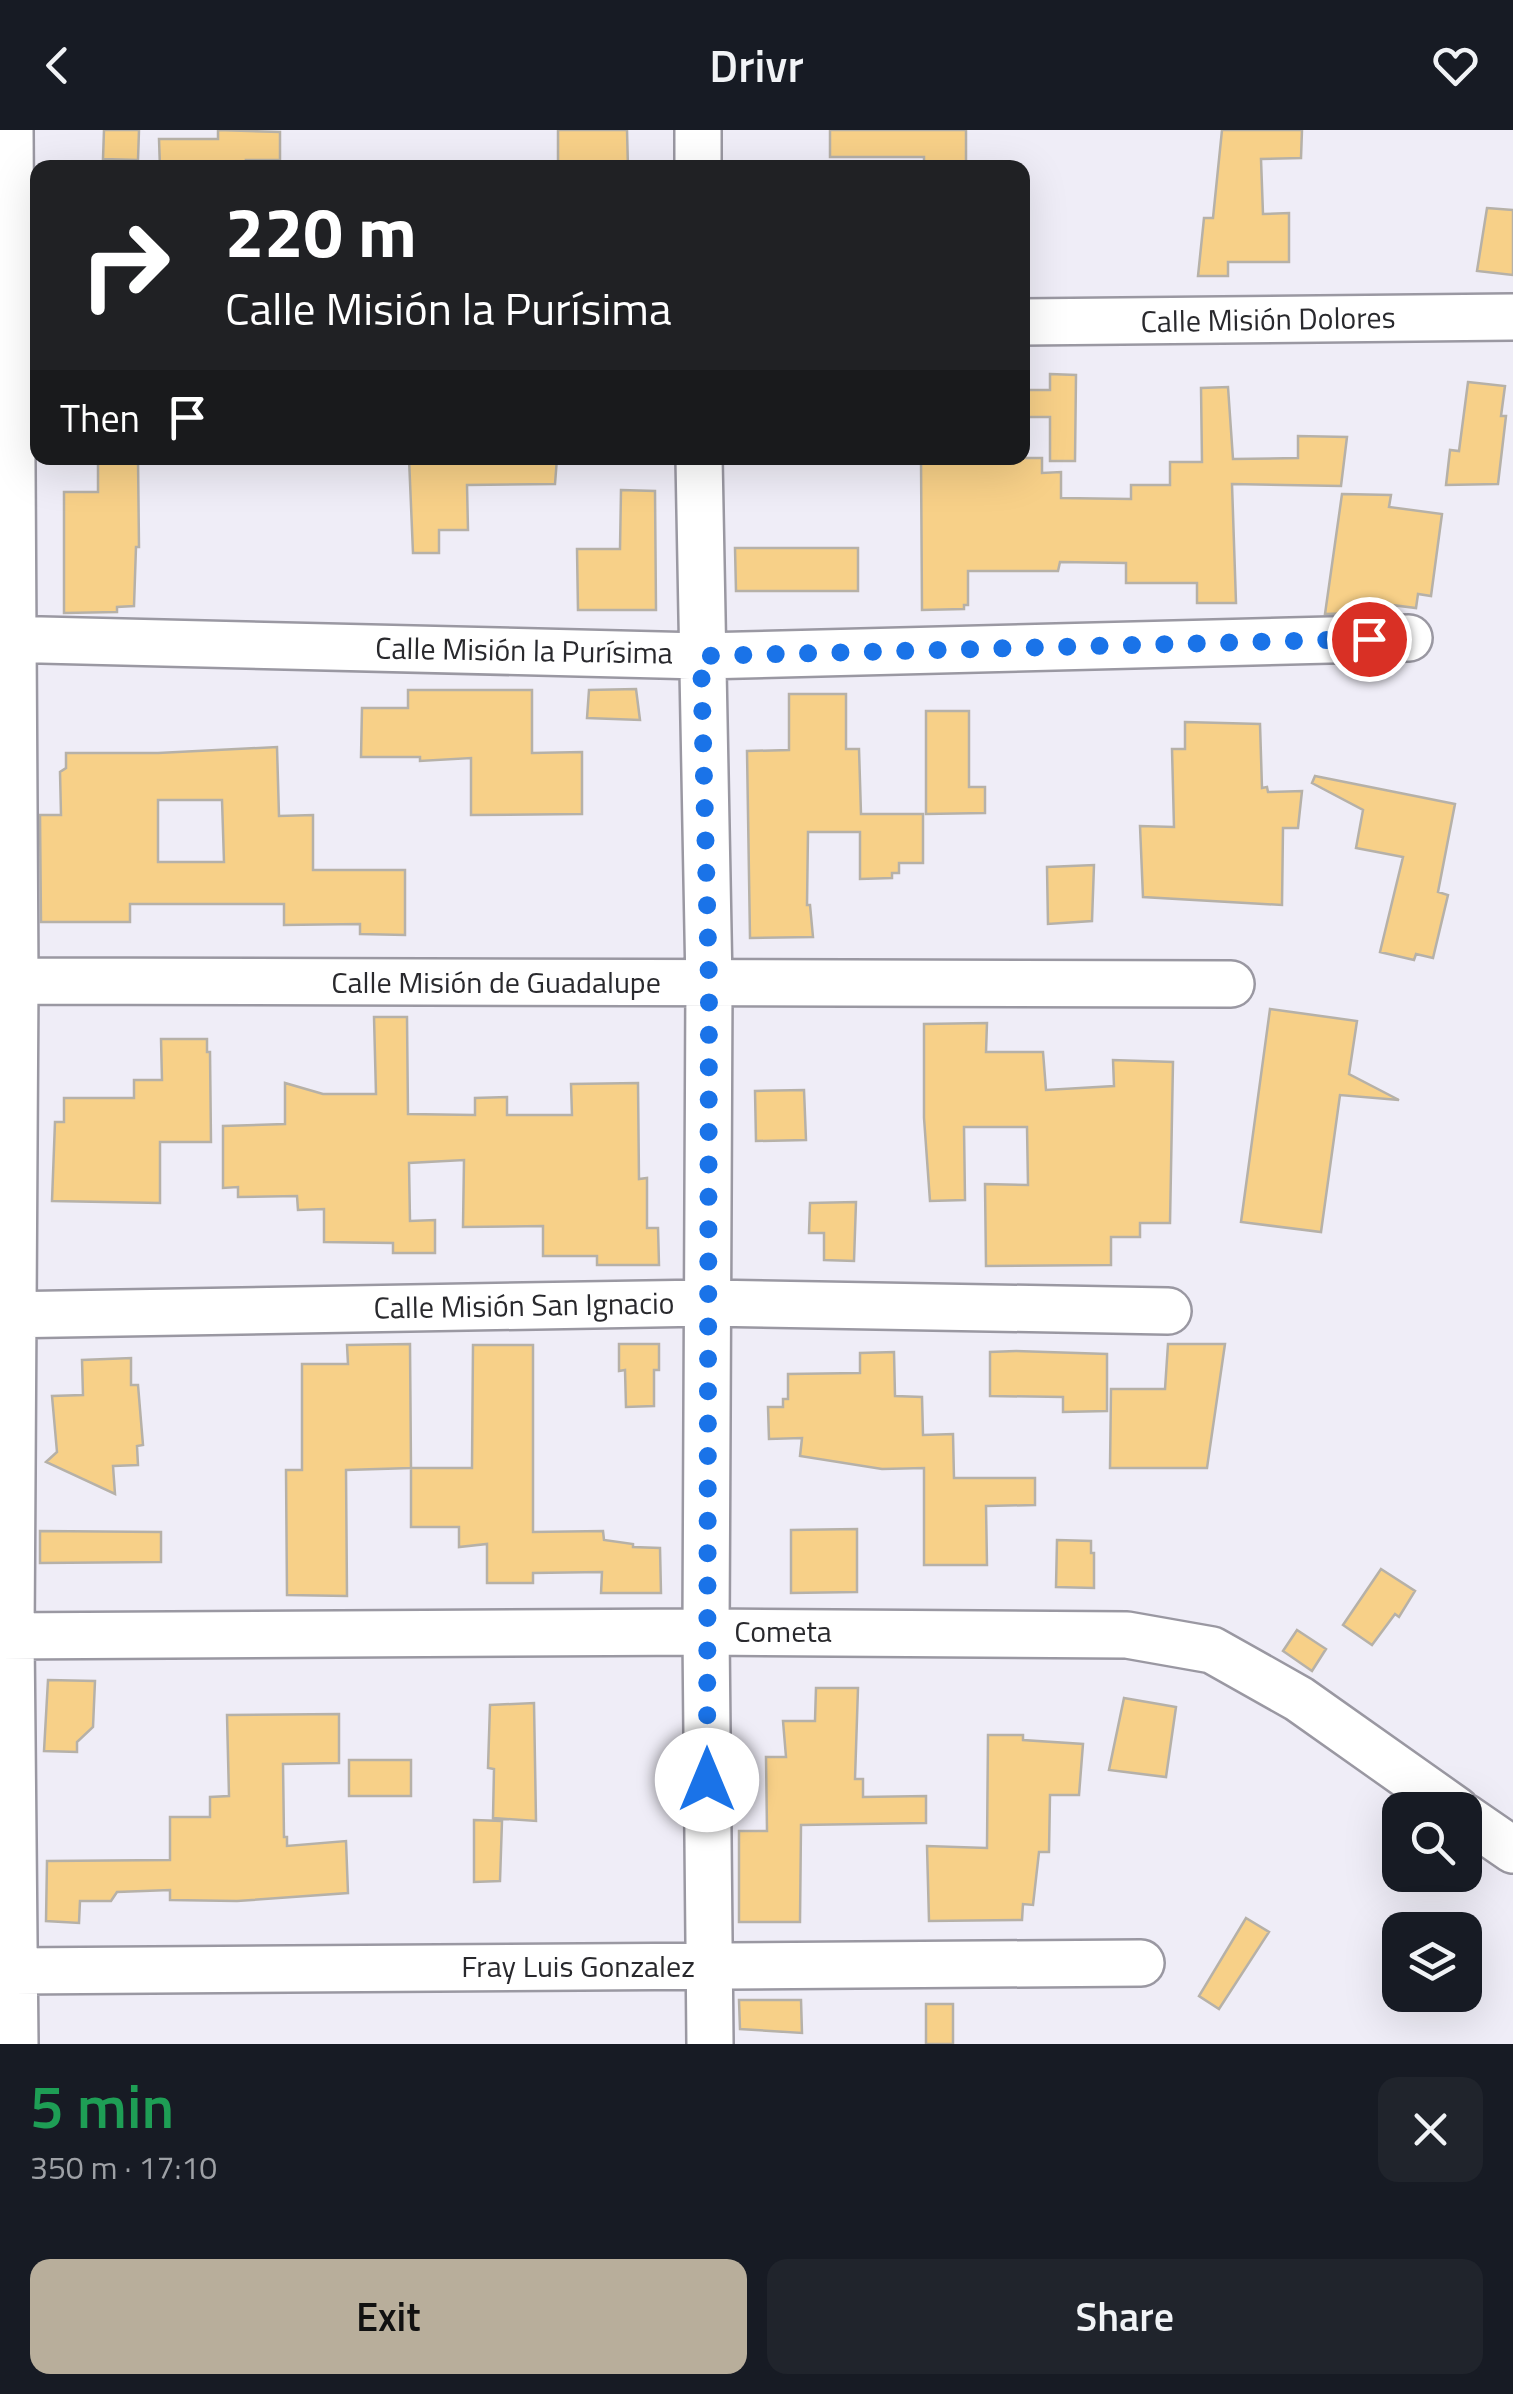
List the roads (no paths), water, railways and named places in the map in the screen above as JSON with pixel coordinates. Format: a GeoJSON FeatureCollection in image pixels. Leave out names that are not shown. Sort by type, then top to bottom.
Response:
{"type":"FeatureCollection","features":[{"type":"Feature","properties":{"kind":"street"},"geometry":{"type":"LineString","coordinates":[[10,130],[16,326],[6,639],[5,1636],[15,2044]]}},
{"type":"Feature","properties":{"kind":"street"},"geometry":{"type":"LineString","coordinates":[[698,130],[698,160]]}},
{"type":"Feature","properties":{"kind":"street","name":"Calle Misión Dolores"},"geometry":{"type":"LineString","coordinates":[[1030,322],[1513,317]]}},
{"type":"Feature","properties":{"kind":"street"},"geometry":{"type":"LineString","coordinates":[[699,465],[709,984],[706,1632],[710,2044]]}},
{"type":"Feature","properties":{"kind":"street","name":"Calle Misión la Purísima"},"geometry":{"type":"LineString","coordinates":[[6,639],[701,656],[1409,638]]}},
{"type":"Feature","properties":{"kind":"street","name":"Calle Misión de Guadalupe"},"geometry":{"type":"LineString","coordinates":[[7,981],[1231,984]]}},
{"type":"Feature","properties":{"kind":"street","name":"Calle Misión San Ignacio"},"geometry":{"type":"LineString","coordinates":[[7,1314],[706,1303],[1168,1311]]}},
{"type":"Feature","properties":{"kind":"street","name":"Cometa"},"geometry":{"type":"LineString","coordinates":[[5,1636],[706,1632],[1127,1635],[1212,1650],[1299,1699],[1431,1792]]}},
{"type":"Feature","properties":{"kind":"street"},"geometry":{"type":"LineString","coordinates":[[1482,1828],[1513,1850]]}},
{"type":"Feature","properties":{"kind":"street","name":"Fray Luis Gonzalez"},"geometry":{"type":"LineString","coordinates":[[14,1970],[1141,1963]]}}]}
